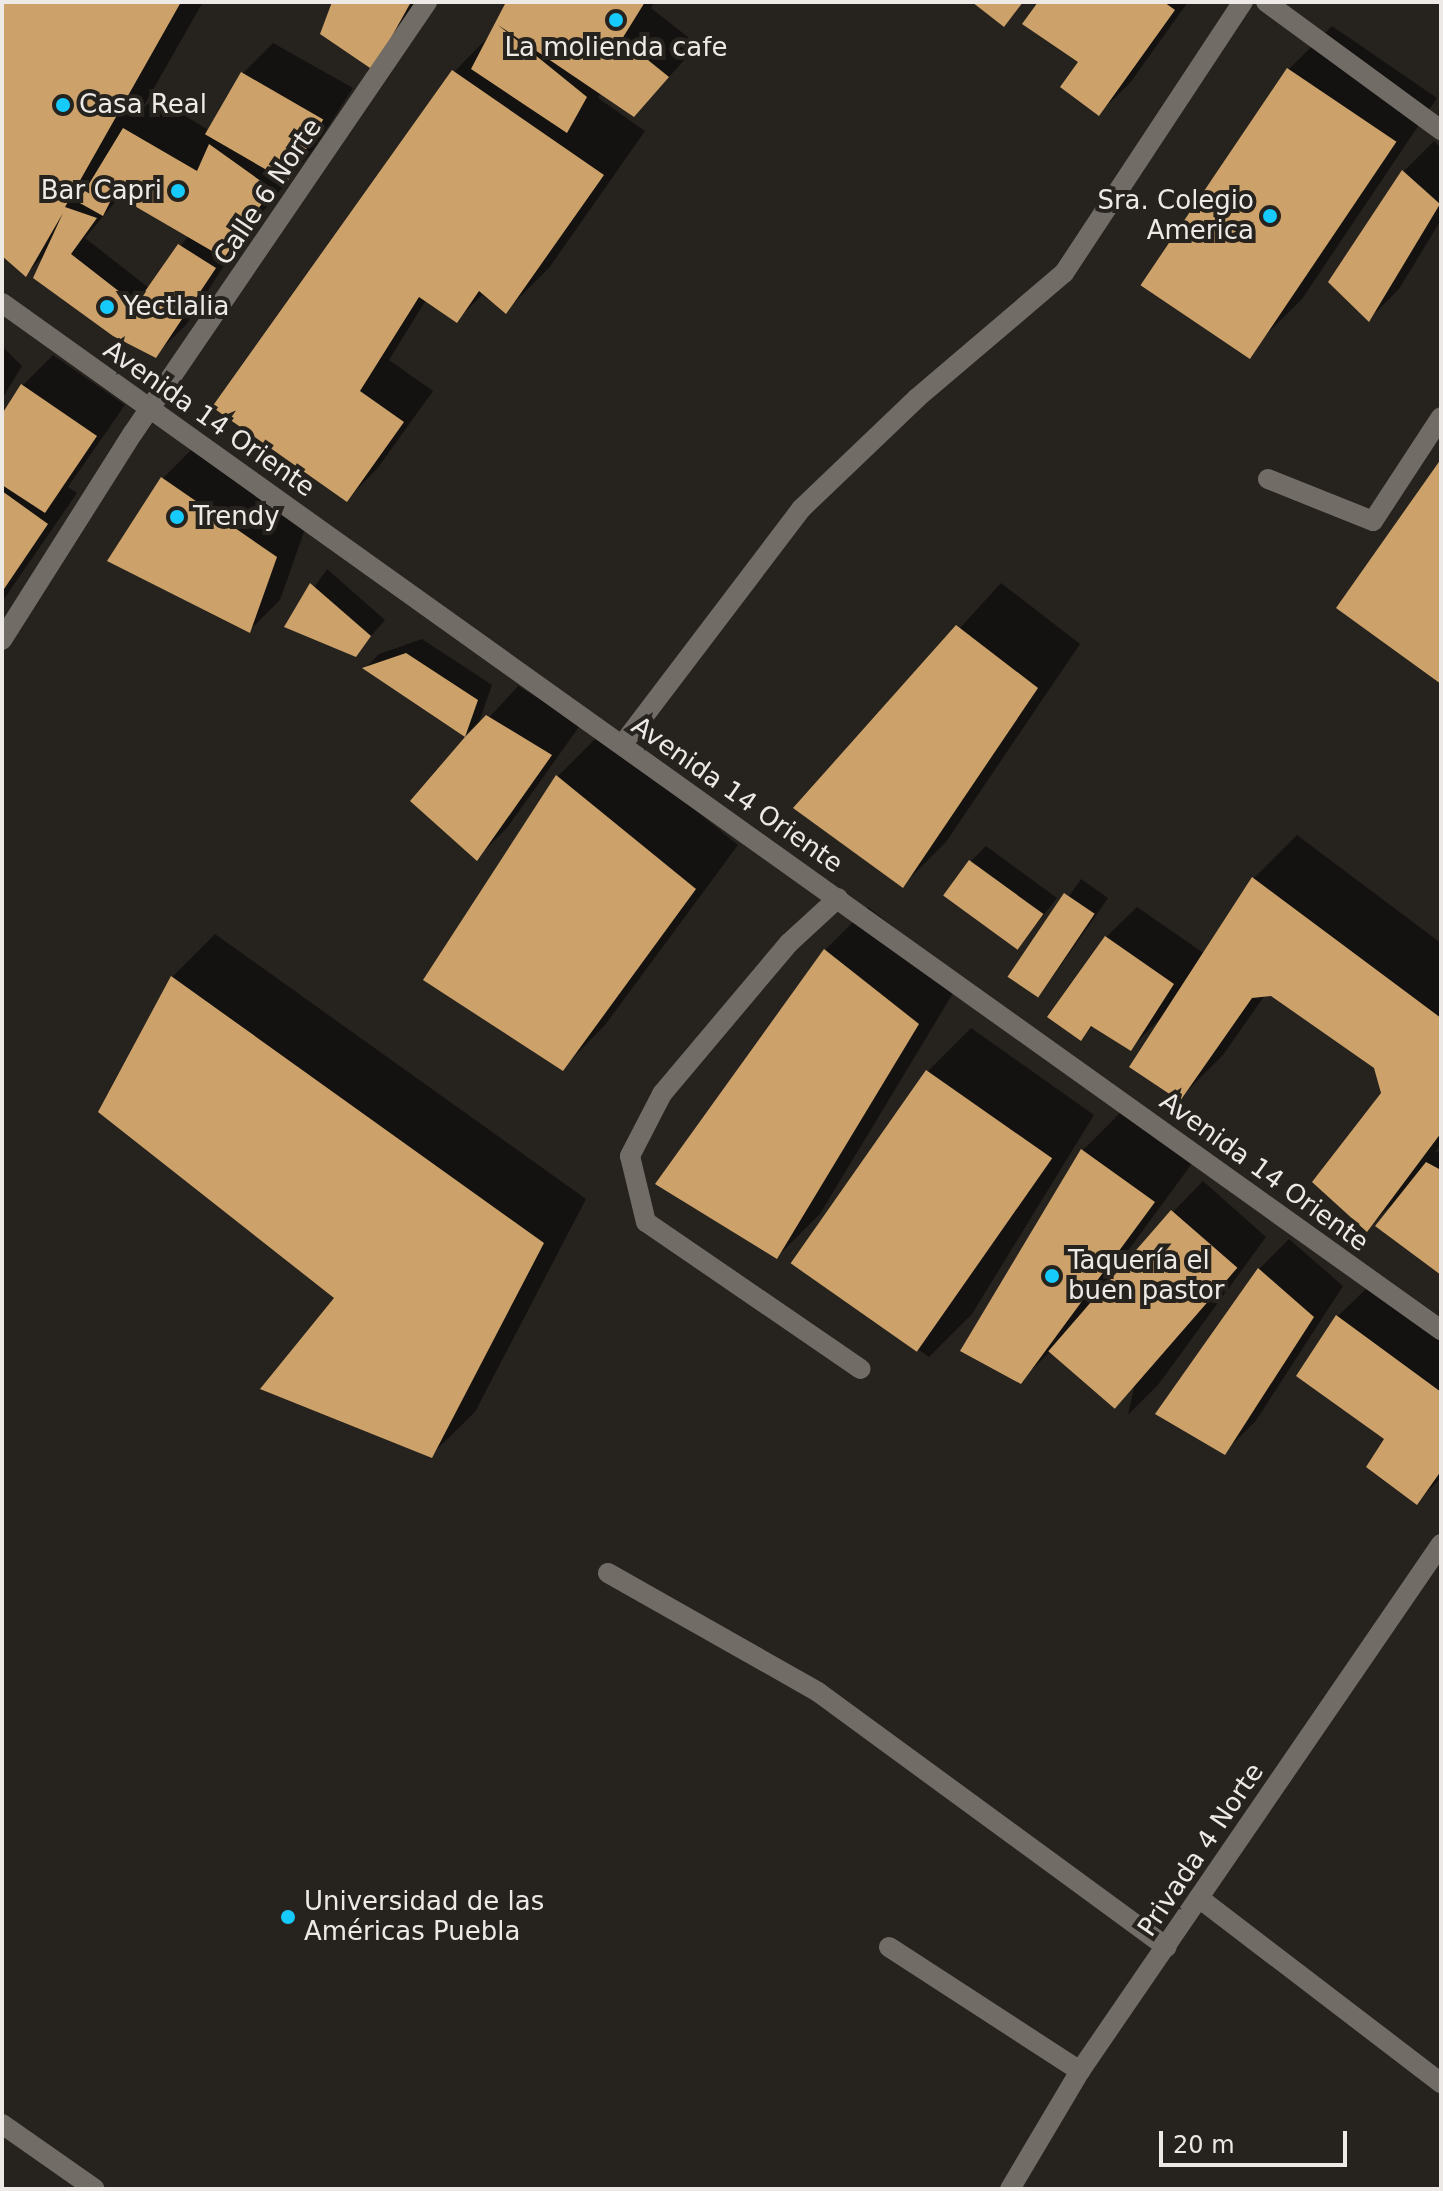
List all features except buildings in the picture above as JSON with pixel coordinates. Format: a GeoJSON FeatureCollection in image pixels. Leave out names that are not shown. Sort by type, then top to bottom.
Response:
{"type":"FeatureCollection","features":[{"type":"Feature","properties":{"kind":"street","name":"Calle 6 Norte"},"geometry":{"type":"LineString","coordinates":[[2,640],[151,410],[427,2]]}},
{"type":"Feature","properties":{"kind":"street"},"geometry":{"type":"LineString","coordinates":[[622,745],[801,509],[917,398],[1064,273],[1243,2]]}},
{"type":"Feature","properties":{"kind":"street"},"geometry":{"type":"LineString","coordinates":[[1266,2],[1439,125]]}},
{"type":"Feature","properties":{"kind":"street","name":"Avenida 14 Oriente"},"geometry":{"type":"LineString","coordinates":[[2,303],[1441,1330]]}},
{"type":"Feature","properties":{"kind":"street"},"geometry":{"type":"LineString","coordinates":[[1268,479],[1373,521],[1441,417]]}},
{"type":"Feature","properties":{"kind":"street"},"geometry":{"type":"LineString","coordinates":[[838,898],[789,943],[662,1094],[630,1156],[646,1222],[861,1369]]}},
{"type":"Feature","properties":{"kind":"street","name":"Privada 4 Norte"},"geometry":{"type":"LineString","coordinates":[[1010,2189],[1080,2071],[1441,1544]]}},
{"type":"Feature","properties":{"kind":"street"},"geometry":{"type":"LineString","coordinates":[[608,1573],[818,1692],[1167,1947]]}},
{"type":"Feature","properties":{"kind":"street"},"geometry":{"type":"LineString","coordinates":[[1199,1898],[1441,2083]]}},
{"type":"Feature","properties":{"kind":"street"},"geometry":{"type":"LineString","coordinates":[[889,1947],[1080,2071]]}},
{"type":"Feature","properties":{"kind":"street"},"geometry":{"type":"LineString","coordinates":[[2,2124],[95,2189]]}},
{"type":"Feature","properties":{"kind":"place","name":"La molienda cafe"},"geometry":{"type":"Point","coordinates":[616,20]}},
{"type":"Feature","properties":{"kind":"place","name":"Casa Real"},"geometry":{"type":"Point","coordinates":[63,105]}},
{"type":"Feature","properties":{"kind":"place","name":"Bar Capri"},"geometry":{"type":"Point","coordinates":[178,191]}},
{"type":"Feature","properties":{"kind":"place","name":"Sra. Colegio America"},"geometry":{"type":"Point","coordinates":[1270,216]}},
{"type":"Feature","properties":{"kind":"place","name":"Yectlalia"},"geometry":{"type":"Point","coordinates":[107,307]}},
{"type":"Feature","properties":{"kind":"place","name":"Trendy"},"geometry":{"type":"Point","coordinates":[177,517]}},
{"type":"Feature","properties":{"kind":"place","name":"Taquería el buen pastor"},"geometry":{"type":"Point","coordinates":[1052,1276]}},
{"type":"Feature","properties":{"kind":"place","name":"Universidad de las Américas Puebla"},"geometry":{"type":"Point","coordinates":[288,1917]}}]}
